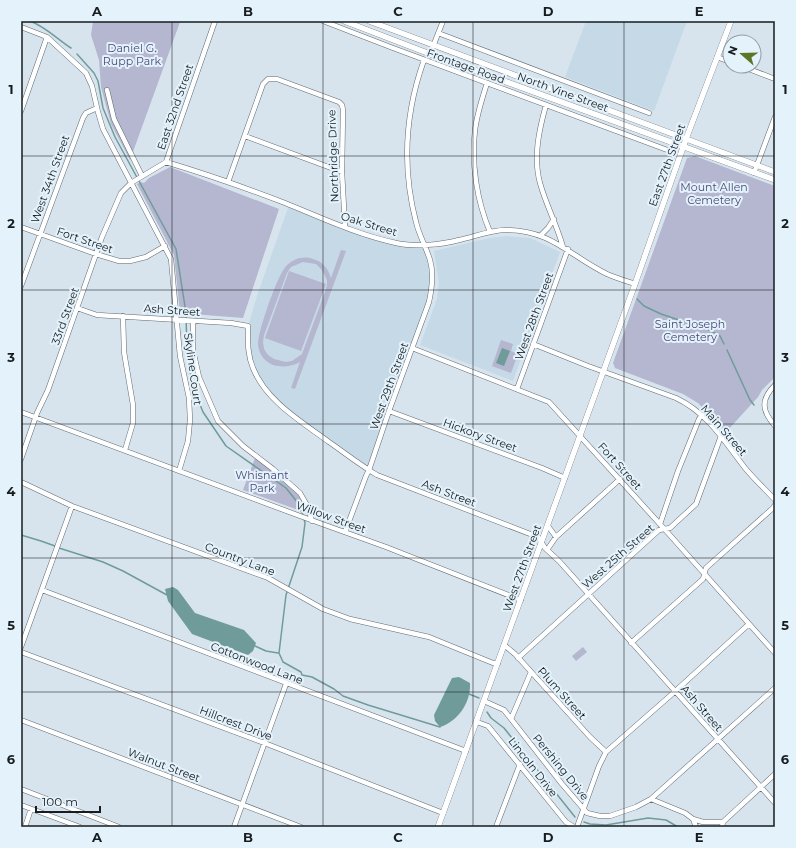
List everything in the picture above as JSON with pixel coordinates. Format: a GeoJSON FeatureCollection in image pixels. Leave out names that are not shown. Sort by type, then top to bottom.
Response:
{"type":"FeatureCollection","features":[{"type":"Feature","properties":{"kind":"main road","name":"North Vine Street"},"geometry":{"type":"LineString","coordinates":[[344,21],[775,180]]}},
{"type":"Feature","properties":{"kind":"main road","name":"North Vine Street"},"geometry":{"type":"LineString","coordinates":[[368,21],[775,172]]}},
{"type":"Feature","properties":{"kind":"main road","name":"East 27th Street"},"geometry":{"type":"LineString","coordinates":[[624,316],[686,139],[731,21]]}},
{"type":"Feature","properties":{"kind":"main road","name":"West 27th Street"},"geometry":{"type":"LineString","coordinates":[[438,827],[624,316]]}},
{"type":"Feature","properties":{"kind":"street","name":"East 32nd Street"},"geometry":{"type":"LineString","coordinates":[[132,183],[166,162],[215,21]]}},
{"type":"Feature","properties":{"kind":"street","name":"Frontage Road"},"geometry":{"type":"LineString","coordinates":[[323,21],[670,151]]}},
{"type":"Feature","properties":{"kind":"street"},"geometry":{"type":"LineString","coordinates":[[430,54],[443,21]]}},
{"type":"Feature","properties":{"kind":"street"},"geometry":{"type":"LineString","coordinates":[[21,27],[47,37],[21,111]]}},
{"type":"Feature","properties":{"kind":"street"},"geometry":{"type":"LineString","coordinates":[[438,33],[649,112]]}},
{"type":"Feature","properties":{"kind":"street","name":"Skyline Court"},"geometry":{"type":"LineString","coordinates":[[47,37],[86,72],[92,86],[103,129],[171,259],[180,356],[189,398],[190,420],[188,441],[179,470]]}},
{"type":"Feature","properties":{"kind":"street"},"geometry":{"type":"LineString","coordinates":[[717,57],[722,59]]}},
{"type":"Feature","properties":{"kind":"street","name":"West 29th Street"},"geometry":{"type":"LineString","coordinates":[[345,532],[369,470],[429,302],[432,288],[431,261],[416,224],[406,160],[408,122],[416,83],[424,60]]}},
{"type":"Feature","properties":{"kind":"street"},"geometry":{"type":"LineString","coordinates":[[762,74],[775,79]]}},
{"type":"Feature","properties":{"kind":"street","name":"Northridge Drive"},"geometry":{"type":"LineString","coordinates":[[228,182],[263,84],[268,79],[277,79],[339,102],[343,110],[342,172],[345,227]]}},
{"type":"Feature","properties":{"kind":"street"},"geometry":{"type":"LineString","coordinates":[[487,83],[479,109],[475,131],[474,153],[477,189],[490,232]]}},
{"type":"Feature","properties":{"kind":"street"},"geometry":{"type":"LineString","coordinates":[[107,90],[115,124],[142,176]]}},
{"type":"Feature","properties":{"kind":"street"},"geometry":{"type":"LineString","coordinates":[[546,105],[539,131],[537,154],[540,183],[566,248]]}},
{"type":"Feature","properties":{"kind":"street","name":"West 34th Street"},"geometry":{"type":"LineString","coordinates":[[21,286],[83,118],[86,113],[97,108]]}},
{"type":"Feature","properties":{"kind":"street"},"geometry":{"type":"LineString","coordinates":[[754,173],[775,117]]}},
{"type":"Feature","properties":{"kind":"street"},"geometry":{"type":"LineString","coordinates":[[245,136],[342,172]]}},
{"type":"Feature","properties":{"kind":"street","name":"Oak Street"},"geometry":{"type":"LineString","coordinates":[[166,162],[228,182],[364,235],[397,243],[440,243],[506,230],[523,231],[540,235],[566,248],[607,274],[635,284]]}},
{"type":"Feature","properties":{"kind":"street","name":"33rd Street"},"geometry":{"type":"LineString","coordinates":[[21,459],[36,417],[50,386],[96,254],[121,193],[132,183]]}},
{"type":"Feature","properties":{"kind":"street"},"geometry":{"type":"LineString","coordinates":[[540,235],[548,228],[554,219]]}},
{"type":"Feature","properties":{"kind":"street","name":"Fort Street"},"geometry":{"type":"LineString","coordinates":[[21,227],[119,261],[130,261],[146,257],[165,246]]}},
{"type":"Feature","properties":{"kind":"street","name":"West 28th Street"},"geometry":{"type":"LineString","coordinates":[[517,389],[566,248]]}},
{"type":"Feature","properties":{"kind":"street","name":"Ash Street"},"geometry":{"type":"LineString","coordinates":[[77,308],[97,314],[248,326],[248,349],[253,369],[273,398],[302,422],[379,476],[538,537],[547,550],[775,803]]}},
{"type":"Feature","properties":{"kind":"street"},"geometry":{"type":"LineString","coordinates":[[123,316],[124,352],[133,405],[133,423],[125,450]]}},
{"type":"Feature","properties":{"kind":"street"},"geometry":{"type":"LineString","coordinates":[[193,321],[193,350],[199,377],[218,421],[243,446],[273,469],[300,493],[308,507],[310,520]]}},
{"type":"Feature","properties":{"kind":"street","name":"Main Street"},"geometry":{"type":"LineString","coordinates":[[533,344],[689,404],[702,414],[722,436],[746,469],[775,500]]}},
{"type":"Feature","properties":{"kind":"street","name":"Fort Street"},"geometry":{"type":"LineString","coordinates":[[412,348],[549,402],[665,529],[775,653]]}},
{"type":"Feature","properties":{"kind":"street"},"geometry":{"type":"LineString","coordinates":[[775,385],[768,393],[764,410],[775,426]]}},
{"type":"Feature","properties":{"kind":"street","name":"Hickory Street"},"geometry":{"type":"LineString","coordinates":[[389,411],[565,478]]}},
{"type":"Feature","properties":{"kind":"street","name":"Willow Street"},"geometry":{"type":"LineString","coordinates":[[21,412],[386,547],[521,600]]}},
{"type":"Feature","properties":{"kind":"street"},"geometry":{"type":"LineString","coordinates":[[660,524],[678,471],[702,414]]}},
{"type":"Feature","properties":{"kind":"street","name":"West 25th Street"},"geometry":{"type":"LineString","coordinates":[[518,658],[659,530],[670,528],[696,504],[722,436]]}},
{"type":"Feature","properties":{"kind":"street"},"geometry":{"type":"LineString","coordinates":[[547,550],[556,537],[620,480]]}},
{"type":"Feature","properties":{"kind":"street","name":"Country Lane"},"geometry":{"type":"LineString","coordinates":[[21,482],[72,506],[268,578],[323,609],[350,619],[429,637],[493,662],[498,662]]}},
{"type":"Feature","properties":{"kind":"street"},"geometry":{"type":"LineString","coordinates":[[631,643],[703,579],[706,568],[775,505]]}},
{"type":"Feature","properties":{"kind":"street"},"geometry":{"type":"LineString","coordinates":[[21,648],[72,506]]}},
{"type":"Feature","properties":{"kind":"street"},"geometry":{"type":"LineString","coordinates":[[548,526],[556,537]]}},
{"type":"Feature","properties":{"kind":"street","name":"Cottonwood Lane"},"geometry":{"type":"LineString","coordinates":[[42,590],[286,684],[466,751]]}},
{"type":"Feature","properties":{"kind":"street"},"geometry":{"type":"LineString","coordinates":[[575,827],[606,752],[675,692],[749,624]]}},
{"type":"Feature","properties":{"kind":"street","name":"Plum Street"},"geometry":{"type":"LineString","coordinates":[[504,645],[518,658],[590,737],[606,752]]}},
{"type":"Feature","properties":{"kind":"street","name":"Hillcrest Drive"},"geometry":{"type":"LineString","coordinates":[[21,652],[265,743],[443,813]]}},
{"type":"Feature","properties":{"kind":"street"},"geometry":{"type":"LineString","coordinates":[[511,720],[531,672]]}},
{"type":"Feature","properties":{"kind":"street"},"geometry":{"type":"LineString","coordinates":[[234,827],[286,684]]}},
{"type":"Feature","properties":{"kind":"street","name":"Pershing Drive"},"geometry":{"type":"LineString","coordinates":[[484,701],[504,710],[562,784],[587,813],[600,816],[610,816],[636,807],[650,800],[775,688]]}},
{"type":"Feature","properties":{"kind":"street","name":"Walnut Street"},"geometry":{"type":"LineString","coordinates":[[21,720],[301,827]]}},
{"type":"Feature","properties":{"kind":"street","name":"Lincoln Drive"},"geometry":{"type":"LineString","coordinates":[[476,722],[488,726],[566,822],[575,827]]}},
{"type":"Feature","properties":{"kind":"street"},"geometry":{"type":"LineString","coordinates":[[496,827],[520,764]]}},
{"type":"Feature","properties":{"kind":"street"},"geometry":{"type":"LineString","coordinates":[[650,800],[685,813],[693,819],[702,822],[723,824],[775,774]]}},
{"type":"Feature","properties":{"kind":"street"},"geometry":{"type":"LineString","coordinates":[[21,789],[120,827]]}},
{"type":"Feature","properties":{"kind":"street"},"geometry":{"type":"LineString","coordinates":[[21,805],[80,827]]}},
{"type":"Feature","properties":{"kind":"street"},"geometry":{"type":"LineString","coordinates":[[25,827],[31,809]]}},
{"type":"Feature","properties":{"kind":"street"},"geometry":{"type":"LineString","coordinates":[[693,819],[696,827]]}},
{"type":"Feature","properties":{"kind":"shaded area"},"geometry":{"type":"Polygon","coordinates":[[[586,21],[687,21],[654,111],[565,77],[586,21]]]}},
{"type":"Feature","properties":{"kind":"shaded area"},"geometry":{"type":"Polygon","coordinates":[[[289,205],[364,235],[397,243],[424,244],[431,261],[432,288],[369,470],[273,398],[253,369],[248,326],[289,205]]]}},
{"type":"Feature","properties":{"kind":"shaded area"},"geometry":{"type":"Polygon","coordinates":[[[506,236],[530,238],[560,252],[513,381],[420,345],[437,299],[439,283],[434,251],[489,238],[506,236]]]}},
{"type":"Feature","properties":{"kind":"shaded area"},"geometry":{"type":"Polygon","coordinates":[[[502,348],[510,351],[504,366],[496,363],[502,348]]]}},
{"type":"Feature","properties":{"kind":"shaded area"},"geometry":{"type":"Polygon","coordinates":[[[173,587],[178,590],[195,613],[244,630],[256,643],[253,651],[248,655],[192,634],[168,601],[165,589],[173,587]]]}},
{"type":"Feature","properties":{"kind":"shaded area"},"geometry":{"type":"Polygon","coordinates":[[[459,677],[470,683],[470,690],[466,704],[458,716],[440,727],[435,721],[434,715],[452,678],[459,677]]]}},
{"type":"Feature","properties":{"kind":"green space","name":"Daniel G. Rupp Park"},"geometry":{"type":"Polygon","coordinates":[[[93,21],[180,22],[130,160],[111,124],[101,87],[99,60],[91,35],[93,21]]]}},
{"type":"Feature","properties":{"kind":"green space","name":"Saint Joseph Cemetery"},"geometry":{"type":"Polygon","coordinates":[[[695,156],[775,186],[775,377],[726,432],[698,403],[683,394],[615,368],[613,363],[687,158],[695,156]]]}},
{"type":"Feature","properties":{"kind":"green space"},"geometry":{"type":"Polygon","coordinates":[[[170,167],[279,209],[243,318],[180,313],[174,255],[137,184],[141,182],[144,183],[149,178],[170,167]]]}},
{"type":"Feature","properties":{"kind":"green space"},"geometry":{"type":"Polygon","coordinates":[[[341,250],[346,251],[295,389],[291,388],[300,362],[287,366],[274,365],[263,358],[260,352],[258,344],[259,337],[268,306],[284,269],[297,259],[309,258],[317,260],[327,268],[331,278],[341,250]],[[303,262],[291,267],[287,273],[264,335],[264,349],[268,355],[274,359],[286,362],[292,361],[302,354],[327,285],[327,280],[322,270],[316,264],[303,262]]]}},
{"type":"Feature","properties":{"kind":"green space"},"geometry":{"type":"Polygon","coordinates":[[[289,271],[326,284],[301,351],[265,338],[289,271]]]}},
{"type":"Feature","properties":{"kind":"green space"},"geometry":{"type":"Polygon","coordinates":[[[501,340],[513,344],[511,351],[518,354],[511,373],[492,366],[501,340]]]}},
{"type":"Feature","properties":{"kind":"green space","name":"Whisnant Park"},"geometry":{"type":"Polygon","coordinates":[[[255,458],[292,487],[303,502],[306,511],[304,512],[243,490],[255,458]]]}},
{"type":"Feature","properties":{"kind":"green space"},"geometry":{"type":"Polygon","coordinates":[[[583,647],[587,652],[576,661],[572,656],[583,647]]]}},
{"type":"Feature","properties":{"kind":"waterway"},"geometry":{"type":"LineString","coordinates":[[30,21],[46,30],[71,48]]}},
{"type":"Feature","properties":{"kind":"waterway"},"geometry":{"type":"LineString","coordinates":[[77,54],[94,73],[98,81],[103,108],[115,137],[176,249],[186,313],[187,356],[194,390],[203,412],[226,446],[286,488],[298,503],[303,515]]}},
{"type":"Feature","properties":{"kind":"waterway"},"geometry":{"type":"LineString","coordinates":[[637,299],[644,306],[661,314],[709,330],[720,336],[724,344]]}},
{"type":"Feature","properties":{"kind":"waterway"},"geometry":{"type":"LineString","coordinates":[[727,350],[750,400],[754,405]]}},
{"type":"Feature","properties":{"kind":"waterway"},"geometry":{"type":"LineString","coordinates":[[304,519],[305,523],[302,547],[286,595],[279,653],[283,662],[301,672],[302,675],[312,677],[334,689],[343,696],[440,727]]}},
{"type":"Feature","properties":{"kind":"waterway"},"geometry":{"type":"LineString","coordinates":[[21,535],[55,546]]}},
{"type":"Feature","properties":{"kind":"waterway"},"geometry":{"type":"LineString","coordinates":[[59,548],[103,562],[167,595]]}},
{"type":"Feature","properties":{"kind":"waterway"},"geometry":{"type":"LineString","coordinates":[[255,646],[266,651],[278,653]]}},
{"type":"Feature","properties":{"kind":"waterway"},"geometry":{"type":"LineString","coordinates":[[469,694],[479,698]]}},
{"type":"Feature","properties":{"kind":"waterway"},"geometry":{"type":"LineString","coordinates":[[487,712],[491,718],[504,728],[575,817]]}},
{"type":"Feature","properties":{"kind":"waterway"},"geometry":{"type":"LineString","coordinates":[[584,822],[606,825],[648,818],[666,820],[678,827]]}},
{"type":"Feature","properties":{"kind":"park label","name":"Mount Allen Cemetery"},"geometry":{"type":"Point","coordinates":[714,193]}}]}
